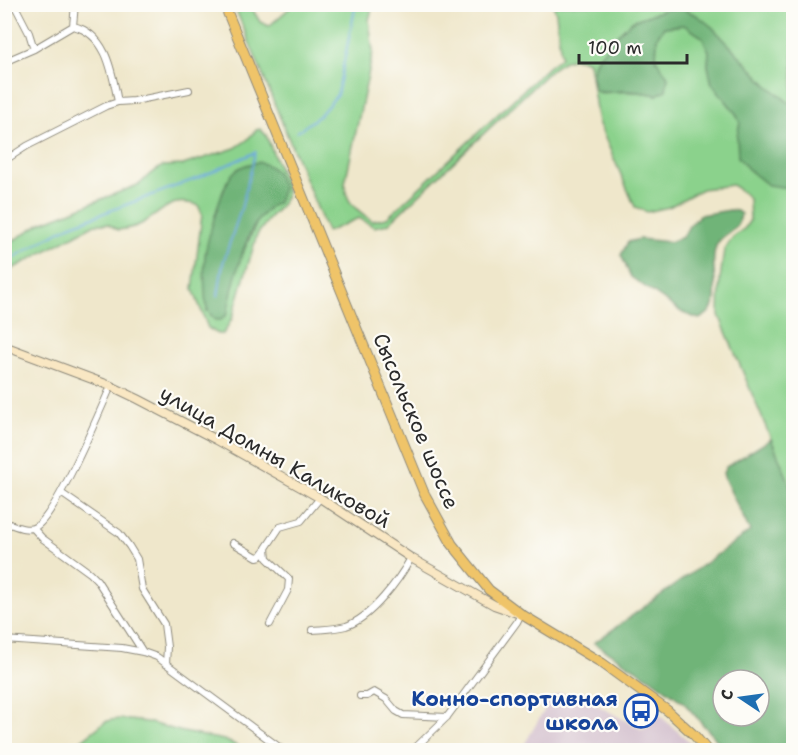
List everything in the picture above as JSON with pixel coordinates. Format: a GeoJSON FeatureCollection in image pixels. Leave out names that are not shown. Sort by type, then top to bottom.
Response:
{"type":"FeatureCollection","features":[{"type":"Feature","properties":{"kind":"highway","name":"Сысольское шоссе"},"geometry":{"type":"LineString","coordinates":[[224,4],[424,494],[452,543],[489,590],[521,614],[602,663],[658,704],[694,735],[707,750]]}},
{"type":"Feature","properties":{"kind":"main road","name":"улица Домны Каликовой"},"geometry":{"type":"LineString","coordinates":[[4,346],[111,386],[217,440],[320,498],[411,558],[494,605],[521,614]]}},
{"type":"Feature","properties":{"kind":"street"},"geometry":{"type":"LineString","coordinates":[[14,4],[29,33],[34,49]]}},
{"type":"Feature","properties":{"kind":"street"},"geometry":{"type":"LineString","coordinates":[[72,26],[75,4]]}},
{"type":"Feature","properties":{"kind":"street"},"geometry":{"type":"LineString","coordinates":[[4,62],[34,49],[72,26],[81,28],[95,38],[106,53],[118,102]]}},
{"type":"Feature","properties":{"kind":"street"},"geometry":{"type":"LineString","coordinates":[[4,161],[27,146],[106,106],[189,90]]}},
{"type":"Feature","properties":{"kind":"street"},"geometry":{"type":"LineString","coordinates":[[4,522],[26,529],[41,524],[61,493],[111,386]]}},
{"type":"Feature","properties":{"kind":"street"},"geometry":{"type":"LineString","coordinates":[[61,493],[119,533],[137,559],[142,589],[164,624],[167,647],[166,664]]}},
{"type":"Feature","properties":{"kind":"street"},"geometry":{"type":"LineString","coordinates":[[233,543],[257,557],[261,556],[280,527],[301,521],[320,498]]}},
{"type":"Feature","properties":{"kind":"street"},"geometry":{"type":"LineString","coordinates":[[33,528],[42,538],[97,580],[143,652]]}},
{"type":"Feature","properties":{"kind":"street"},"geometry":{"type":"LineString","coordinates":[[266,548],[267,558],[289,579],[288,590],[270,624]]}},
{"type":"Feature","properties":{"kind":"street"},"geometry":{"type":"LineString","coordinates":[[312,630],[346,626],[361,619],[390,590],[411,558]]}},
{"type":"Feature","properties":{"kind":"street"},"geometry":{"type":"LineString","coordinates":[[413,750],[447,717],[521,614]]}},
{"type":"Feature","properties":{"kind":"street"},"geometry":{"type":"LineString","coordinates":[[4,640],[122,648],[157,657],[283,750]]}},
{"type":"Feature","properties":{"kind":"street"},"geometry":{"type":"LineString","coordinates":[[360,696],[367,696],[374,692],[386,699],[396,711],[403,715],[447,717]]}},
{"type":"Feature","properties":{"kind":"shaded area"},"geometry":{"type":"Polygon","coordinates":[[[560,693],[577,694],[641,729],[650,726],[658,714],[697,750],[521,750],[552,697],[560,693]]]}},
{"type":"Feature","properties":{"kind":"green space"},"geometry":{"type":"Polygon","coordinates":[[[234,5],[250,5],[260,22],[269,26],[293,5],[373,5],[369,20],[373,52],[345,183],[350,201],[372,221],[387,218],[561,57],[553,5],[793,5],[793,106],[767,85],[712,27],[683,9],[667,9],[632,21],[614,38],[595,62],[601,93],[629,92],[657,95],[668,78],[656,60],[657,37],[664,27],[684,25],[702,37],[709,51],[708,66],[712,84],[735,112],[740,123],[737,136],[789,188],[793,185],[793,496],[719,315],[724,250],[750,220],[749,198],[740,190],[732,185],[702,189],[669,207],[647,212],[635,207],[598,122],[589,63],[574,59],[565,61],[552,69],[388,224],[374,227],[359,218],[327,232],[234,5]]]}},
{"type":"Feature","properties":{"kind":"green space"},"geometry":{"type":"Polygon","coordinates":[[[667,9],[683,9],[698,16],[712,27],[767,85],[793,106],[793,185],[789,188],[768,185],[748,169],[738,157],[737,136],[740,123],[735,112],[712,84],[708,66],[709,51],[702,37],[684,25],[664,27],[657,37],[656,59],[668,77],[666,90],[657,95],[632,91],[595,91],[592,77],[595,62],[614,38],[632,21],[667,9]]]}},
{"type":"Feature","properties":{"kind":"green space"},"geometry":{"type":"Polygon","coordinates":[[[260,129],[266,135],[286,186],[286,196],[257,235],[232,319],[223,334],[218,334],[208,328],[193,289],[202,214],[198,205],[180,202],[173,204],[141,224],[127,229],[118,230],[108,224],[95,224],[5,273],[5,246],[41,223],[140,184],[163,166],[183,165],[235,148],[260,129]],[[227,181],[205,256],[207,311],[235,276],[259,218],[269,207],[278,202],[227,181]]]}},
{"type":"Feature","properties":{"kind":"green space"},"geometry":{"type":"Polygon","coordinates":[[[259,162],[275,171],[283,188],[278,202],[266,210],[249,236],[238,268],[227,314],[221,320],[215,320],[207,308],[204,283],[205,256],[212,225],[225,188],[234,172],[243,166],[259,162]]]}},
{"type":"Feature","properties":{"kind":"green space"},"geometry":{"type":"Polygon","coordinates":[[[730,210],[741,214],[737,226],[716,246],[714,256],[715,297],[708,313],[699,319],[683,313],[631,277],[621,255],[628,242],[640,239],[670,242],[683,237],[689,226],[700,215],[730,210]]]}},
{"type":"Feature","properties":{"kind":"green space"},"geometry":{"type":"Polygon","coordinates":[[[771,439],[793,496],[793,750],[724,750],[684,703],[650,678],[594,643],[750,531],[723,473],[726,467],[771,439]]]}},
{"type":"Feature","properties":{"kind":"green space"},"geometry":{"type":"Polygon","coordinates":[[[120,719],[147,722],[224,740],[242,750],[69,750],[105,722],[120,719]]]}},
{"type":"Feature","properties":{"kind":"waterway"},"geometry":{"type":"LineString","coordinates":[[297,132],[319,116],[337,95],[356,4]]}},
{"type":"Feature","properties":{"kind":"waterway"},"geometry":{"type":"LineString","coordinates":[[4,263],[69,226],[198,178],[256,152]]}},
{"type":"Feature","properties":{"kind":"waterway"},"geometry":{"type":"LineString","coordinates":[[218,296],[223,263],[241,209],[255,154]]}},
{"type":"Feature","properties":{"kind":"place","name":"Конно-спортивная школа"},"geometry":{"type":"Point","coordinates":[641,711]}}]}
